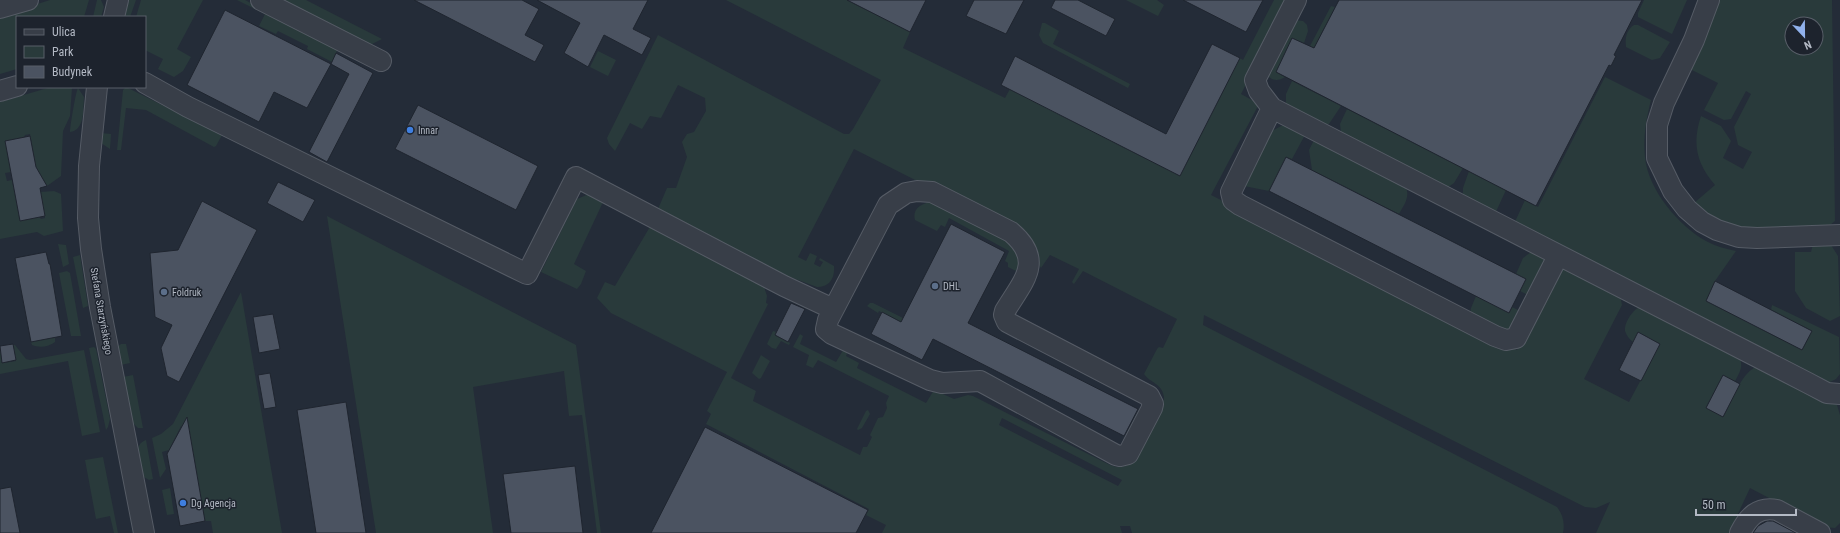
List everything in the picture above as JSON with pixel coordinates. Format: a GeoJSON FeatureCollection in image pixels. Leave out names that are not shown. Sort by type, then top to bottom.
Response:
{"type":"FeatureCollection","features":[{"type":"Feature","properties":{"kind":"street"},"geometry":{"type":"LineString","coordinates":[[0,8],[28,0]]}},
{"type":"Feature","properties":{"kind":"street"},"geometry":{"type":"LineString","coordinates":[[114,16],[118,0]]}},
{"type":"Feature","properties":{"kind":"street"},"geometry":{"type":"LineString","coordinates":[[261,0],[382,61]]}},
{"type":"Feature","properties":{"kind":"street"},"geometry":{"type":"LineString","coordinates":[[1296,0],[1255,80],[1260,91],[1272,108],[1808,384],[1827,393],[1840,394]]}},
{"type":"Feature","properties":{"kind":"street"},"geometry":{"type":"LineString","coordinates":[[1709,0],[1694,40],[1664,103],[1657,125],[1657,158],[1673,191],[1687,209],[1702,222],[1717,230],[1739,237],[1757,238],[1840,235]]}},
{"type":"Feature","properties":{"kind":"street"},"geometry":{"type":"LineString","coordinates":[[146,84],[188,107],[527,274],[576,177],[784,286],[833,309]]}},
{"type":"Feature","properties":{"kind":"street"},"geometry":{"type":"LineString","coordinates":[[0,91],[16,86]]}},
{"type":"Feature","properties":{"kind":"street","name":"Stefana Starzyńskiego"},"geometry":{"type":"LineString","coordinates":[[97,88],[89,166],[88,218],[91,249],[100,307],[144,533]]}},
{"type":"Feature","properties":{"kind":"street"},"geometry":{"type":"LineString","coordinates":[[1272,108],[1231,192],[1234,200],[1240,205],[1495,336],[1506,340],[1516,338],[1558,256]]}},
{"type":"Feature","properties":{"kind":"street"},"geometry":{"type":"LineString","coordinates":[[917,191],[932,192],[1011,232],[1026,248],[1030,262],[1029,269],[1005,311],[1004,315],[1007,322],[1149,396],[1153,404],[1152,408],[1128,454],[1120,456],[1116,455],[980,381],[942,383],[930,380],[832,334],[826,329],[826,325],[833,309],[888,205],[906,193],[917,191]]}},
{"type":"Feature","properties":{"kind":"street"},"geometry":{"type":"LineString","coordinates":[[1740,533],[1750,517],[1758,510],[1769,508],[1776,510],[1820,533]]}},
{"type":"Feature","properties":{"kind":"green space"},"geometry":{"type":"Polygon","coordinates":[[[50,0],[89,0],[84,16],[16,16],[16,69],[0,74],[0,16],[50,0]]]}},
{"type":"Feature","properties":{"kind":"green space"},"geometry":{"type":"Polygon","coordinates":[[[97,0],[101,0],[104,7],[101,16],[93,16],[97,0]]]}},
{"type":"Feature","properties":{"kind":"green space"},"geometry":{"type":"Polygon","coordinates":[[[129,0],[136,0],[130,16],[124,16],[129,0]]]}},
{"type":"Feature","properties":{"kind":"green space"},"geometry":{"type":"Polygon","coordinates":[[[141,0],[203,0],[177,49],[191,57],[183,71],[174,77],[158,69],[163,59],[146,50],[146,16],[136,16],[141,0]]]}},
{"type":"Feature","properties":{"kind":"green space"},"geometry":{"type":"Polygon","coordinates":[[[237,0],[245,0],[338,48],[332,62],[307,49],[308,46],[278,31],[276,34],[259,26],[265,14],[237,0]]]}},
{"type":"Feature","properties":{"kind":"green space"},"geometry":{"type":"Polygon","coordinates":[[[270,0],[306,0],[382,39],[370,45],[270,0]]]}},
{"type":"Feature","properties":{"kind":"green space"},"geometry":{"type":"Polygon","coordinates":[[[726,0],[847,0],[910,32],[903,48],[1005,98],[1010,89],[1180,176],[1240,58],[1243,60],[1274,0],[1289,0],[1241,94],[1259,104],[1211,195],[1517,350],[1556,275],[1560,271],[1566,269],[1620,295],[1622,305],[1584,379],[1629,402],[1660,344],[1638,332],[1633,342],[1629,339],[1625,331],[1627,320],[1637,308],[1640,307],[1738,354],[1741,361],[1741,368],[1735,381],[1723,375],[1706,407],[1723,417],[1742,380],[1753,369],[1759,366],[1837,405],[1840,415],[1840,523],[1835,528],[1824,527],[1750,488],[1729,533],[1596,533],[1610,502],[1596,508],[1585,507],[1204,315],[1203,325],[1557,507],[1563,519],[1563,533],[1132,533],[1130,526],[1120,526],[1122,533],[882,533],[886,525],[866,515],[869,509],[706,424],[711,414],[707,411],[727,372],[611,313],[597,298],[605,282],[615,286],[651,225],[763,284],[767,296],[766,303],[768,304],[731,378],[756,391],[753,401],[860,455],[863,447],[867,447],[872,437],[870,435],[878,418],[883,417],[887,408],[886,403],[889,396],[818,360],[813,368],[806,365],[809,355],[793,347],[800,334],[803,336],[800,344],[836,362],[845,347],[850,347],[846,356],[859,363],[857,368],[926,403],[934,390],[954,399],[968,395],[973,396],[1110,465],[1121,467],[1129,465],[1139,452],[1160,410],[1164,397],[1163,392],[1144,374],[1157,349],[1159,347],[1163,348],[1177,319],[1083,271],[1074,284],[1072,282],[1079,269],[1050,255],[1041,268],[1037,261],[925,185],[854,149],[798,257],[806,261],[810,253],[817,256],[814,264],[820,267],[823,262],[819,260],[820,258],[834,266],[832,278],[828,284],[817,287],[779,273],[658,209],[667,188],[676,188],[687,157],[682,142],[687,134],[694,132],[706,111],[705,98],[678,85],[661,118],[650,116],[642,129],[630,123],[615,151],[609,144],[607,138],[658,35],[844,134],[849,134],[853,129],[881,80],[726,0]],[[1002,418],[999,425],[1118,486],[1122,480],[1002,418]]]}},
{"type":"Feature","properties":{"kind":"green space"},"geometry":{"type":"Polygon","coordinates":[[[1126,0],[1157,0],[1164,5],[1158,16],[1126,0]]]}},
{"type":"Feature","properties":{"kind":"green space"},"geometry":{"type":"Polygon","coordinates":[[[1644,0],[1687,0],[1672,34],[1638,17],[1638,13],[1644,0]]]}},
{"type":"Feature","properties":{"kind":"green space"},"geometry":{"type":"Polygon","coordinates":[[[1719,0],[1832,0],[1835,221],[1825,229],[1753,230],[1717,222],[1694,203],[1715,185],[1700,161],[1696,144],[1701,116],[1721,126],[1731,141],[1723,158],[1743,169],[1752,152],[1738,145],[1734,127],[1751,94],[1746,91],[1731,119],[1724,120],[1704,110],[1718,83],[1690,69],[1711,24],[1719,0]]]}},
{"type":"Feature","properties":{"kind":"green space"},"geometry":{"type":"Polygon","coordinates":[[[1331,6],[1335,7],[1314,48],[1310,46],[1331,6]]]}},
{"type":"Feature","properties":{"kind":"green space"},"geometry":{"type":"Polygon","coordinates":[[[1295,20],[1303,21],[1307,25],[1308,31],[1304,43],[1292,38],[1276,72],[1285,77],[1274,80],[1268,76],[1268,70],[1295,20]]]}},
{"type":"Feature","properties":{"kind":"green space"},"geometry":{"type":"Polygon","coordinates":[[[1042,23],[1045,23],[1059,31],[1053,44],[1130,84],[1128,88],[1043,43],[1039,35],[1042,23]]]}},
{"type":"Feature","properties":{"kind":"green space"},"geometry":{"type":"Polygon","coordinates":[[[1634,25],[1638,25],[1670,42],[1660,58],[1652,60],[1626,47],[1629,29],[1634,25]]]}},
{"type":"Feature","properties":{"kind":"green space"},"geometry":{"type":"Polygon","coordinates":[[[598,51],[616,60],[608,76],[590,67],[598,51]]]}},
{"type":"Feature","properties":{"kind":"green space"},"geometry":{"type":"Polygon","coordinates":[[[1605,77],[1651,100],[1645,128],[1645,157],[1647,169],[1652,182],[1666,206],[1686,226],[1706,241],[1736,251],[1715,281],[1706,301],[1802,350],[1812,331],[1771,310],[1772,305],[1839,337],[1840,374],[1836,379],[1826,384],[1513,226],[1525,200],[1538,207],[1605,77]]]}},
{"type":"Feature","properties":{"kind":"green space"},"geometry":{"type":"Polygon","coordinates":[[[1292,81],[1341,106],[1329,124],[1326,125],[1286,107],[1286,94],[1292,81]]]}},
{"type":"Feature","properties":{"kind":"green space"},"geometry":{"type":"Polygon","coordinates":[[[48,88],[72,88],[70,116],[63,131],[61,176],[47,186],[39,172],[37,172],[30,134],[25,135],[24,137],[5,141],[11,172],[5,173],[7,181],[12,180],[20,221],[39,217],[41,219],[45,218],[40,192],[54,191],[61,194],[63,231],[44,236],[37,232],[0,239],[0,102],[48,88]]]}},
{"type":"Feature","properties":{"kind":"green space"},"geometry":{"type":"Polygon","coordinates":[[[78,88],[84,97],[82,119],[78,128],[70,132],[72,116],[78,88]]]}},
{"type":"Feature","properties":{"kind":"green space"},"geometry":{"type":"Polygon","coordinates":[[[128,88],[222,135],[214,147],[146,110],[126,108],[121,150],[117,150],[123,90],[128,88]]]}},
{"type":"Feature","properties":{"kind":"green space"},"geometry":{"type":"Polygon","coordinates":[[[1347,109],[1463,168],[1454,183],[1447,188],[1341,132],[1340,124],[1347,109]]]}},
{"type":"Feature","properties":{"kind":"green space"},"geometry":{"type":"Polygon","coordinates":[[[1283,125],[1306,133],[1292,159],[1286,157],[1269,191],[1244,186],[1272,131],[1283,125]]]}},
{"type":"Feature","properties":{"kind":"green space"},"geometry":{"type":"Polygon","coordinates":[[[101,133],[111,134],[110,149],[101,143],[101,133]]]}},
{"type":"Feature","properties":{"kind":"green space"},"geometry":{"type":"Polygon","coordinates":[[[1315,138],[1405,186],[1407,190],[1407,197],[1399,214],[1312,170],[1309,150],[1315,138]]]}},
{"type":"Feature","properties":{"kind":"green space"},"geometry":{"type":"Polygon","coordinates":[[[1469,171],[1506,190],[1494,216],[1463,198],[1463,188],[1469,171]]]}},
{"type":"Feature","properties":{"kind":"green space"},"geometry":{"type":"Polygon","coordinates":[[[589,194],[604,200],[574,264],[586,271],[581,284],[577,289],[541,272],[577,199],[589,194]]]}},
{"type":"Feature","properties":{"kind":"green space"},"geometry":{"type":"Polygon","coordinates":[[[930,202],[1013,242],[1022,261],[1016,271],[1008,267],[1008,263],[1005,261],[1009,251],[949,218],[945,227],[941,225],[937,231],[915,220],[914,216],[916,210],[923,204],[930,202]]]}},
{"type":"Feature","properties":{"kind":"green space"},"geometry":{"type":"Polygon","coordinates":[[[327,216],[576,345],[601,533],[597,533],[582,415],[569,416],[564,371],[473,387],[493,533],[376,533],[327,216]]]}},
{"type":"Feature","properties":{"kind":"green space"},"geometry":{"type":"Polygon","coordinates":[[[58,244],[66,245],[69,264],[63,267],[58,244]]]}},
{"type":"Feature","properties":{"kind":"green space"},"geometry":{"type":"Polygon","coordinates":[[[1813,244],[1831,245],[1838,256],[1840,316],[1830,321],[1806,308],[1795,291],[1795,252],[1811,252],[1813,244]]]}},
{"type":"Feature","properties":{"kind":"green space"},"geometry":{"type":"Polygon","coordinates":[[[1531,252],[1539,253],[1548,261],[1528,295],[1520,291],[1526,279],[1516,274],[1523,258],[1531,252]]]}},
{"type":"Feature","properties":{"kind":"green space"},"geometry":{"type":"Polygon","coordinates":[[[80,255],[88,306],[83,308],[73,257],[80,255]]]}},
{"type":"Feature","properties":{"kind":"green space"},"geometry":{"type":"Polygon","coordinates":[[[67,271],[70,273],[81,336],[71,336],[59,273],[67,271]]]}},
{"type":"Feature","properties":{"kind":"green space"},"geometry":{"type":"Polygon","coordinates":[[[241,292],[282,533],[213,533],[211,521],[205,521],[188,425],[181,426],[169,450],[162,452],[166,469],[160,478],[152,438],[161,434],[173,424],[241,292]]]}},
{"type":"Feature","properties":{"kind":"green space"},"geometry":{"type":"Polygon","coordinates":[[[1476,296],[1509,313],[1512,307],[1524,313],[1508,331],[1470,314],[1476,296]]]}},
{"type":"Feature","properties":{"kind":"green space"},"geometry":{"type":"Polygon","coordinates":[[[870,303],[873,303],[903,318],[901,322],[879,311],[878,313],[867,306],[870,303]]]}},
{"type":"Feature","properties":{"kind":"green space"},"geometry":{"type":"Polygon","coordinates":[[[773,331],[776,332],[775,335],[790,343],[789,345],[781,341],[776,349],[767,344],[773,331]]]}},
{"type":"Feature","properties":{"kind":"green space"},"geometry":{"type":"Polygon","coordinates":[[[55,337],[55,342],[47,346],[35,346],[32,345],[31,342],[55,337]]]}},
{"type":"Feature","properties":{"kind":"green space"},"geometry":{"type":"Polygon","coordinates":[[[121,344],[126,344],[130,363],[121,365],[117,347],[121,344]]]}},
{"type":"Feature","properties":{"kind":"green space"},"geometry":{"type":"Polygon","coordinates":[[[13,345],[15,345],[26,359],[30,360],[84,350],[100,432],[82,436],[68,361],[0,374],[0,350],[3,363],[16,361],[13,345]]]}},
{"type":"Feature","properties":{"kind":"green space"},"geometry":{"type":"Polygon","coordinates":[[[94,347],[96,349],[110,419],[106,430],[89,348],[94,347]]]}},
{"type":"Feature","properties":{"kind":"green space"},"geometry":{"type":"Polygon","coordinates":[[[761,355],[770,361],[759,379],[752,373],[761,355]]]}},
{"type":"Feature","properties":{"kind":"green space"},"geometry":{"type":"Polygon","coordinates":[[[133,375],[143,428],[138,428],[132,422],[123,377],[133,375]]]}},
{"type":"Feature","properties":{"kind":"green space"},"geometry":{"type":"Polygon","coordinates":[[[868,410],[870,414],[862,428],[858,430],[857,429],[866,411],[868,410]]]}},
{"type":"Feature","properties":{"kind":"green space"},"geometry":{"type":"Polygon","coordinates":[[[146,440],[153,479],[149,480],[142,476],[138,461],[139,446],[146,440]]]}},
{"type":"Feature","properties":{"kind":"green space"},"geometry":{"type":"Polygon","coordinates":[[[103,457],[118,533],[114,533],[110,516],[96,519],[85,460],[103,457]]]}},
{"type":"Feature","properties":{"kind":"green space"},"geometry":{"type":"Polygon","coordinates":[[[170,488],[174,514],[167,515],[162,490],[170,488]]]}},
{"type":"Feature","properties":{"kind":"building"},"geometry":{"type":"Polygon","coordinates":[[[414,0],[522,0],[539,9],[525,35],[544,45],[535,62],[414,0]]]}},
{"type":"Feature","properties":{"kind":"building"},"geometry":{"type":"Polygon","coordinates":[[[537,0],[648,0],[633,29],[651,38],[642,55],[604,35],[588,67],[564,53],[580,23],[537,0]]]}},
{"type":"Feature","properties":{"kind":"building"},"geometry":{"type":"Polygon","coordinates":[[[847,0],[926,0],[910,32],[847,0]]]}},
{"type":"Feature","properties":{"kind":"building"},"geometry":{"type":"Polygon","coordinates":[[[974,0],[1024,0],[1006,34],[966,16],[974,0]]]}},
{"type":"Feature","properties":{"kind":"building"},"geometry":{"type":"Polygon","coordinates":[[[1055,0],[1078,0],[1115,19],[1106,36],[1051,8],[1055,0]]]}},
{"type":"Feature","properties":{"kind":"building"},"geometry":{"type":"Polygon","coordinates":[[[1183,0],[1263,0],[1246,32],[1183,0]]]}},
{"type":"Feature","properties":{"kind":"building"},"geometry":{"type":"Polygon","coordinates":[[[1339,0],[1642,0],[1614,55],[1616,56],[1611,66],[1609,65],[1536,206],[1276,72],[1292,38],[1314,48],[1339,0]]]}},
{"type":"Feature","properties":{"kind":"building"},"geometry":{"type":"Polygon","coordinates":[[[225,10],[331,64],[307,108],[274,92],[259,122],[187,85],[225,10]]]}},
{"type":"Feature","properties":{"kind":"building"},"geometry":{"type":"Polygon","coordinates":[[[1212,44],[1240,58],[1180,176],[1001,85],[1015,56],[1166,134],[1212,44]]]}},
{"type":"Feature","properties":{"kind":"building"},"geometry":{"type":"Polygon","coordinates":[[[336,53],[373,73],[327,162],[309,152],[349,74],[331,64],[336,53]]]}},
{"type":"Feature","properties":{"kind":"building"},"geometry":{"type":"Polygon","coordinates":[[[418,105],[538,166],[516,210],[395,149],[418,105]]]}},
{"type":"Feature","properties":{"kind":"building"},"geometry":{"type":"Polygon","coordinates":[[[30,136],[36,167],[47,186],[40,188],[45,216],[20,221],[5,141],[30,136]]]}},
{"type":"Feature","properties":{"kind":"building"},"geometry":{"type":"Polygon","coordinates":[[[1286,157],[1526,279],[1509,313],[1269,191],[1286,157]]]}},
{"type":"Feature","properties":{"kind":"building"},"geometry":{"type":"Polygon","coordinates":[[[278,182],[315,200],[303,222],[267,203],[278,182]]]}},
{"type":"Feature","properties":{"kind":"building"},"geometry":{"type":"Polygon","coordinates":[[[202,201],[257,230],[179,382],[167,376],[161,348],[172,325],[155,317],[150,253],[178,250],[202,201]]]}},
{"type":"Feature","properties":{"kind":"building"},"geometry":{"type":"Polygon","coordinates":[[[951,224],[1005,252],[968,323],[1138,409],[1124,436],[933,339],[922,360],[871,334],[882,312],[901,322],[951,224]]]}},
{"type":"Feature","properties":{"kind":"building"},"geometry":{"type":"Polygon","coordinates":[[[46,252],[50,264],[62,336],[31,342],[15,258],[46,252]]]}},
{"type":"Feature","properties":{"kind":"building"},"geometry":{"type":"Polygon","coordinates":[[[1715,281],[1812,331],[1802,350],[1706,301],[1715,281]]]}},
{"type":"Feature","properties":{"kind":"building"},"geometry":{"type":"Polygon","coordinates":[[[791,303],[805,309],[788,342],[775,335],[791,303]]]}},
{"type":"Feature","properties":{"kind":"building"},"geometry":{"type":"Polygon","coordinates":[[[273,314],[280,349],[259,353],[253,317],[273,314]]]}},
{"type":"Feature","properties":{"kind":"building"},"geometry":{"type":"Polygon","coordinates":[[[1638,332],[1660,344],[1641,381],[1619,370],[1638,332]]]}},
{"type":"Feature","properties":{"kind":"building"},"geometry":{"type":"Polygon","coordinates":[[[13,344],[16,360],[2,363],[0,346],[13,344]]]}},
{"type":"Feature","properties":{"kind":"building"},"geometry":{"type":"Polygon","coordinates":[[[270,373],[276,407],[264,409],[258,375],[270,373]]]}},
{"type":"Feature","properties":{"kind":"building"},"geometry":{"type":"Polygon","coordinates":[[[1723,375],[1740,384],[1723,417],[1706,408],[1723,375]]]}},
{"type":"Feature","properties":{"kind":"building"},"geometry":{"type":"Polygon","coordinates":[[[346,402],[366,533],[316,533],[297,410],[346,402]]]}},
{"type":"Feature","properties":{"kind":"building"},"geometry":{"type":"Polygon","coordinates":[[[187,417],[205,521],[180,526],[167,454],[187,417]]]}},
{"type":"Feature","properties":{"kind":"building"},"geometry":{"type":"Polygon","coordinates":[[[705,427],[868,510],[856,533],[651,533],[705,427]]]}},
{"type":"Feature","properties":{"kind":"building"},"geometry":{"type":"Polygon","coordinates":[[[575,466],[583,533],[511,533],[503,474],[575,466]]]}},
{"type":"Feature","properties":{"kind":"building"},"geometry":{"type":"Polygon","coordinates":[[[11,487],[20,533],[0,533],[0,489],[11,487]]]}},
{"type":"Feature","properties":{"kind":"building"},"geometry":{"type":"Polygon","coordinates":[[[1767,521],[1773,521],[1796,533],[1753,533],[1758,526],[1767,521]]]}},
{"type":"Feature","properties":{"kind":"place","name":"Innar"},"geometry":{"type":"Point","coordinates":[410,130]}},
{"type":"Feature","properties":{"kind":"place","name":"DHL"},"geometry":{"type":"Point","coordinates":[935,286]}},
{"type":"Feature","properties":{"kind":"place","name":"Foldruk"},"geometry":{"type":"Point","coordinates":[164,292]}},
{"type":"Feature","properties":{"kind":"place","name":"Dg Agencja"},"geometry":{"type":"Point","coordinates":[183,503]}}]}
